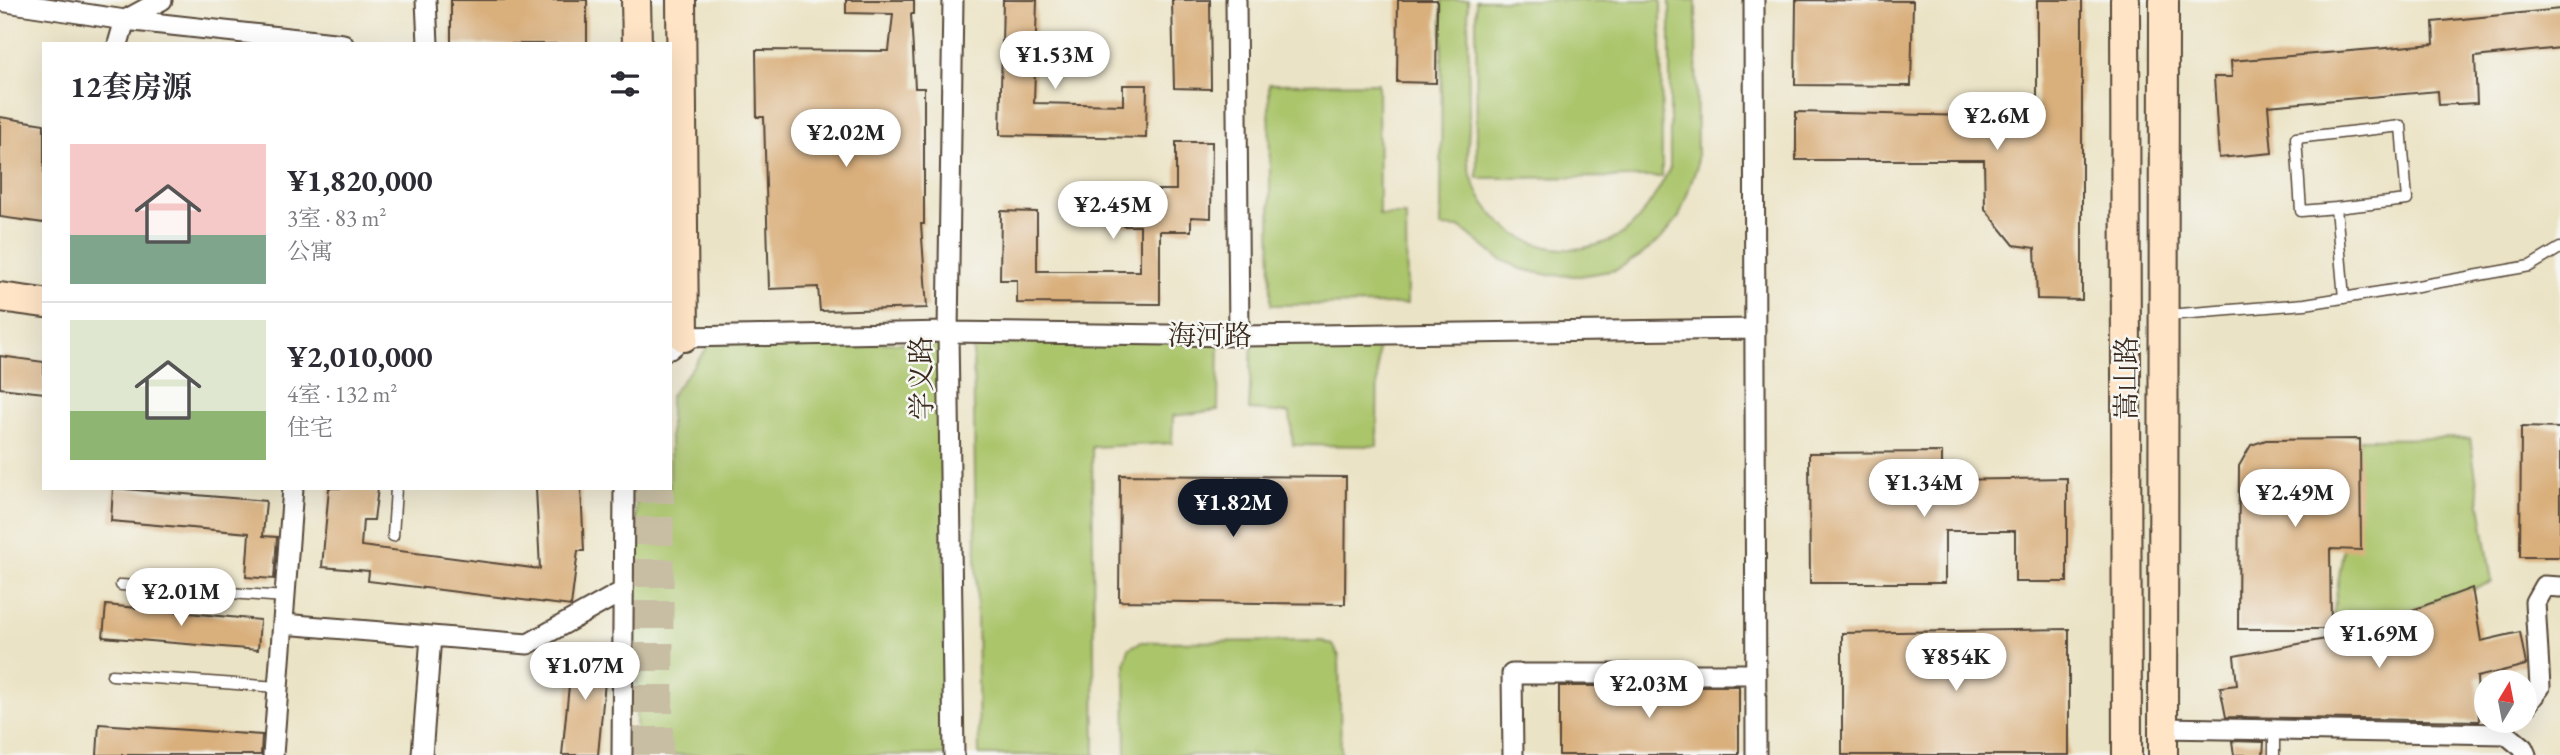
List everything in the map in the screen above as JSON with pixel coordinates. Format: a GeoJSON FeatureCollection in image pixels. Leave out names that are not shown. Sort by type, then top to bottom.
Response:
{"type":"FeatureCollection","features":[{"type":"Feature","properties":{"kind":"main road"},"geometry":{"type":"LineString","coordinates":[[618,0],[618,42]]}},
{"type":"Feature","properties":{"kind":"main road"},"geometry":{"type":"LineString","coordinates":[[636,0],[637,42]]}},
{"type":"Feature","properties":{"kind":"main road"},"geometry":{"type":"LineString","coordinates":[[654,0],[654,42]]}},
{"type":"Feature","properties":{"kind":"main road"},"geometry":{"type":"LineString","coordinates":[[677,343],[681,0]]}},
{"type":"Feature","properties":{"kind":"main road","name":"嵩山路"},"geometry":{"type":"LineString","coordinates":[[2125,0],[2127,755]]}},
{"type":"Feature","properties":{"kind":"main road","name":"嵩山路"},"geometry":{"type":"LineString","coordinates":[[2163,741],[2164,0]]}},
{"type":"Feature","properties":{"kind":"main road"},"geometry":{"type":"LineString","coordinates":[[0,298],[42,303]]}},
{"type":"Feature","properties":{"kind":"street"},"geometry":{"type":"LineString","coordinates":[[119,42],[125,20],[163,0]]}},
{"type":"Feature","properties":{"kind":"street"},"geometry":{"type":"LineString","coordinates":[[426,0],[428,42]]}},
{"type":"Feature","properties":{"kind":"street","name":"学义路"},"geometry":{"type":"LineString","coordinates":[[953,0],[948,332],[954,755]]}},
{"type":"Feature","properties":{"kind":"street"},"geometry":{"type":"LineString","coordinates":[[1236,0],[1239,336]]}},
{"type":"Feature","properties":{"kind":"street"},"geometry":{"type":"LineString","coordinates":[[1754,0],[1756,755]]}},
{"type":"Feature","properties":{"kind":"street"},"geometry":{"type":"LineString","coordinates":[[0,1],[125,20],[325,42]]}},
{"type":"Feature","properties":{"kind":"street","name":"海河路"},"geometry":{"type":"LineString","coordinates":[[677,343],[948,332],[1239,336],[1755,329]]}},
{"type":"Feature","properties":{"kind":"street"},"geometry":{"type":"LineString","coordinates":[[273,755],[293,490]]}},
{"type":"Feature","properties":{"kind":"street"},"geometry":{"type":"LineString","coordinates":[[622,755],[624,490]]}},
{"type":"Feature","properties":{"kind":"street"},"geometry":{"type":"LineString","coordinates":[[2538,690],[2535,602],[2544,586],[2560,587]]}},
{"type":"Feature","properties":{"kind":"street"},"geometry":{"type":"LineString","coordinates":[[283,624],[528,644],[623,591]]}},
{"type":"Feature","properties":{"kind":"street"},"geometry":{"type":"LineString","coordinates":[[422,755],[431,636]]}},
{"type":"Feature","properties":{"kind":"street"},"geometry":{"type":"LineString","coordinates":[[1513,755],[1513,674],[1756,674]]}},
{"type":"Feature","properties":{"kind":"street"},"geometry":{"type":"LineString","coordinates":[[2163,741],[2274,730],[2474,728]]}},
{"type":"Feature","properties":{"kind":"street"},"geometry":{"type":"LineString","coordinates":[[2514,733],[2526,755]]}},
{"type":"Feature","properties":{"kind":"lane"},"geometry":{"type":"LineString","coordinates":[[2401,126],[2407,200],[2336,208],[2301,211],[2296,138],[2401,126]]}},
{"type":"Feature","properties":{"kind":"lane"},"geometry":{"type":"LineString","coordinates":[[2336,208],[2344,298]]}},
{"type":"Feature","properties":{"kind":"lane"},"geometry":{"type":"LineString","coordinates":[[2163,316],[2305,304],[2344,298],[2530,266],[2560,248]]}},
{"type":"Feature","properties":{"kind":"lane"},"geometry":{"type":"LineString","coordinates":[[393,536],[396,490]]}},
{"type":"Feature","properties":{"kind":"lane"},"geometry":{"type":"LineString","coordinates":[[121,584],[285,597]]}},
{"type":"Feature","properties":{"kind":"lane"},"geometry":{"type":"LineString","coordinates":[[112,675],[278,687]]}},
{"type":"Feature","properties":{"kind":"lane"},"geometry":{"type":"LineString","coordinates":[[2274,730],[2274,755]]}},
{"type":"Feature","properties":{"kind":"green space"},"geometry":{"type":"Polygon","coordinates":[[[1442,0],[1468,0],[1468,161],[1479,195],[1509,230],[1528,241],[1572,249],[1596,245],[1627,231],[1648,206],[1670,168],[1670,0],[1696,0],[1697,166],[1679,217],[1661,239],[1616,270],[1580,276],[1548,275],[1521,269],[1498,258],[1461,228],[1441,227],[1442,0]]]}},
{"type":"Feature","properties":{"kind":"green space"},"geometry":{"type":"Polygon","coordinates":[[[1476,0],[1661,0],[1662,177],[1477,178],[1476,0]]]}},
{"type":"Feature","properties":{"kind":"green space"},"geometry":{"type":"Polygon","coordinates":[[[1378,83],[1379,215],[1406,215],[1407,304],[1271,305],[1269,84],[1378,83]]]}},
{"type":"Feature","properties":{"kind":"green space"},"geometry":{"type":"Polygon","coordinates":[[[1219,339],[1218,410],[1173,416],[1172,443],[1092,447],[1095,755],[979,755],[973,343],[1219,339]]]}},
{"type":"Feature","properties":{"kind":"green space"},"geometry":{"type":"Polygon","coordinates":[[[1378,341],[1377,446],[1293,445],[1290,413],[1249,410],[1252,342],[1378,341]]]}},
{"type":"Feature","properties":{"kind":"green space"},"geometry":{"type":"Polygon","coordinates":[[[711,343],[944,343],[945,755],[636,755],[636,490],[672,490],[672,393],[711,343]]]}},
{"type":"Feature","properties":{"kind":"green space"},"geometry":{"type":"Polygon","coordinates":[[[2470,438],[2492,582],[2333,637],[2331,629],[2360,439],[2470,438]]]}},
{"type":"Feature","properties":{"kind":"green space"},"geometry":{"type":"Polygon","coordinates":[[[1322,641],[1333,645],[1339,656],[1341,755],[1126,755],[1125,662],[1129,648],[1141,642],[1322,641]]]}},
{"type":"Feature","properties":{"kind":"building"},"geometry":{"type":"Polygon","coordinates":[[[451,0],[587,0],[587,42],[451,42],[451,0]]]}},
{"type":"Feature","properties":{"kind":"building"},"geometry":{"type":"Polygon","coordinates":[[[846,0],[914,0],[914,14],[911,14],[915,88],[924,88],[924,224],[921,224],[927,308],[820,311],[818,287],[769,289],[764,117],[757,117],[756,50],[889,51],[893,14],[846,13],[846,0]]]}},
{"type":"Feature","properties":{"kind":"building"},"geometry":{"type":"Polygon","coordinates":[[[1003,0],[1037,0],[1034,103],[1123,105],[1123,85],[1147,85],[1146,138],[1000,135],[1003,0]]]}},
{"type":"Feature","properties":{"kind":"building"},"geometry":{"type":"Polygon","coordinates":[[[1172,0],[1210,0],[1211,89],[1174,88],[1172,0]]]}},
{"type":"Feature","properties":{"kind":"building"},"geometry":{"type":"Polygon","coordinates":[[[1398,0],[1437,0],[1436,83],[1397,82],[1398,0]]]}},
{"type":"Feature","properties":{"kind":"building"},"geometry":{"type":"Polygon","coordinates":[[[1796,0],[1913,1],[1911,86],[1795,85],[1796,0]]]}},
{"type":"Feature","properties":{"kind":"building"},"geometry":{"type":"Polygon","coordinates":[[[2037,0],[2082,0],[2082,300],[2037,299],[2035,248],[2014,245],[1985,209],[1984,160],[1796,160],[1796,112],[1972,116],[2037,113],[2037,0]]]}},
{"type":"Feature","properties":{"kind":"building"},"geometry":{"type":"Polygon","coordinates":[[[2560,9],[2560,48],[2475,57],[2477,103],[2439,105],[2438,91],[2268,106],[2272,153],[2219,158],[2214,77],[2232,77],[2231,61],[2434,44],[2433,22],[2560,9]]]}},
{"type":"Feature","properties":{"kind":"building"},"geometry":{"type":"Polygon","coordinates":[[[0,117],[42,124],[42,223],[0,217],[0,117]]]}},
{"type":"Feature","properties":{"kind":"building"},"geometry":{"type":"Polygon","coordinates":[[[1176,142],[1212,142],[1211,218],[1191,217],[1191,231],[1160,231],[1160,304],[1017,303],[1017,280],[1000,280],[1001,211],[1037,212],[1037,271],[1140,271],[1140,226],[1124,226],[1124,190],[1176,190],[1176,142]]]}},
{"type":"Feature","properties":{"kind":"building"},"geometry":{"type":"Polygon","coordinates":[[[0,356],[42,362],[42,393],[0,388],[0,356]]]}},
{"type":"Feature","properties":{"kind":"building"},"geometry":{"type":"Polygon","coordinates":[[[2521,427],[2560,428],[2560,557],[2520,557],[2521,427]]]}},
{"type":"Feature","properties":{"kind":"building"},"geometry":{"type":"Polygon","coordinates":[[[2360,439],[2361,550],[2330,549],[2331,629],[2238,629],[2239,466],[2251,445],[2266,440],[2360,439]]]}},
{"type":"Feature","properties":{"kind":"building"},"geometry":{"type":"Polygon","coordinates":[[[1942,452],[1942,480],[2067,478],[2067,582],[2015,582],[2015,531],[1945,531],[1945,583],[1810,583],[1809,453],[1942,452]]]}},
{"type":"Feature","properties":{"kind":"building"},"geometry":{"type":"Polygon","coordinates":[[[1120,475],[1346,477],[1345,604],[1119,601],[1120,475]]]}},
{"type":"Feature","properties":{"kind":"building"},"geometry":{"type":"Polygon","coordinates":[[[113,490],[266,501],[263,536],[277,537],[274,579],[246,577],[249,533],[111,521],[113,490]]]}},
{"type":"Feature","properties":{"kind":"building"},"geometry":{"type":"Polygon","coordinates":[[[329,490],[378,490],[374,520],[363,520],[361,546],[540,569],[536,490],[581,490],[584,551],[578,551],[571,606],[368,581],[369,571],[322,567],[329,490]]]}},
{"type":"Feature","properties":{"kind":"building"},"geometry":{"type":"Polygon","coordinates":[[[2472,588],[2481,641],[2520,632],[2526,665],[2506,670],[2474,670],[2474,721],[2226,717],[2220,687],[2237,685],[2234,656],[2331,640],[2472,588]]]}},
{"type":"Feature","properties":{"kind":"building"},"geometry":{"type":"Polygon","coordinates":[[[106,605],[260,620],[258,650],[103,637],[106,605]]]}},
{"type":"Feature","properties":{"kind":"building"},"geometry":{"type":"Polygon","coordinates":[[[2069,629],[2069,755],[1842,755],[1842,633],[2069,629]]]}},
{"type":"Feature","properties":{"kind":"building"},"geometry":{"type":"Polygon","coordinates":[[[573,646],[608,650],[598,755],[562,755],[573,646]]]}},
{"type":"Feature","properties":{"kind":"building"},"geometry":{"type":"Polygon","coordinates":[[[1559,686],[1739,686],[1739,755],[1559,755],[1559,686]]]}},
{"type":"Feature","properties":{"kind":"building"},"geometry":{"type":"Polygon","coordinates":[[[99,724],[262,735],[261,755],[97,755],[99,724]]]}},
{"type":"Feature","properties":{"kind":"building"},"geometry":{"type":"Polygon","coordinates":[[[2232,741],[2264,742],[2263,755],[2234,755],[2232,741]]]}},
{"type":"Feature","properties":{"kind":"tunnel"},"geometry":{"type":"LineString","coordinates":[[637,755],[639,490]]}},
{"type":"Feature","properties":{"kind":"tunnel"},"geometry":{"type":"LineString","coordinates":[[659,755],[660,490]]}}]}
